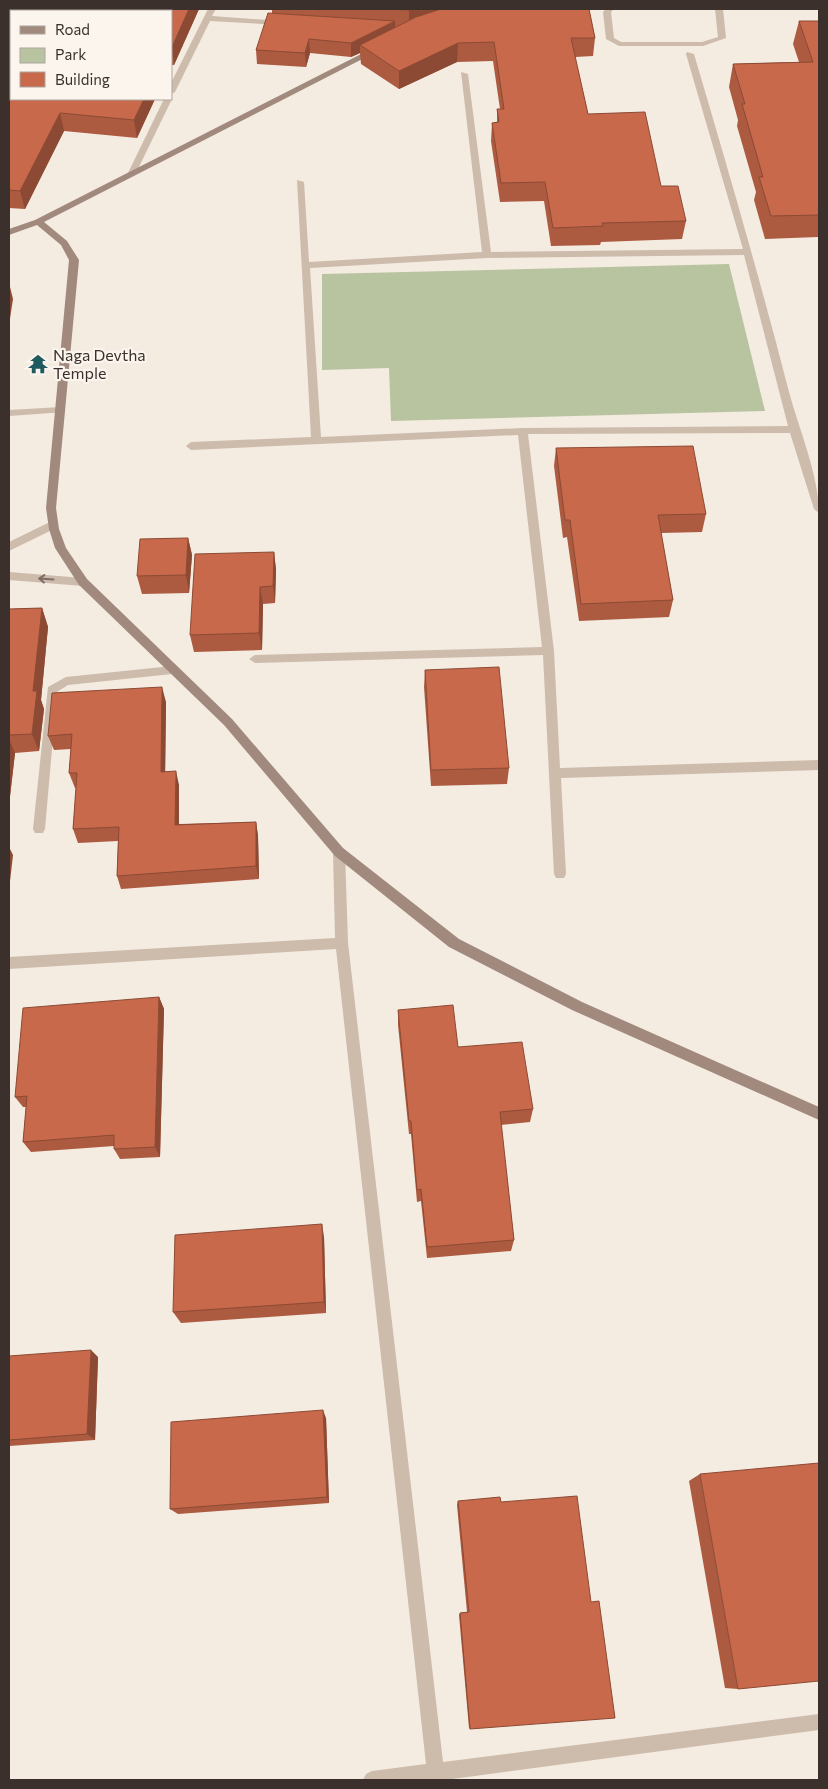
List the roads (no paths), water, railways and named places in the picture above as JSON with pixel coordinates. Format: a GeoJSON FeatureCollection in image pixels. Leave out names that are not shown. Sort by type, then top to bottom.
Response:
{"type":"FeatureCollection","features":[{"type":"Feature","properties":{"kind":"street"},"geometry":{"type":"LineString","coordinates":[[172,90],[212,9]]}},
{"type":"Feature","properties":{"kind":"street"},"geometry":{"type":"LineString","coordinates":[[610,9],[607,12],[610,39],[619,44],[703,44],[722,38],[719,9]]}},
{"type":"Feature","properties":{"kind":"street"},"geometry":{"type":"LineString","coordinates":[[207,18],[295,24]]}},
{"type":"Feature","properties":{"kind":"street"},"geometry":{"type":"LineString","coordinates":[[9,232],[38,222],[386,46]]}},
{"type":"Feature","properties":{"kind":"street"},"geometry":{"type":"LineString","coordinates":[[690,54],[748,252],[794,429],[819,509]]}},
{"type":"Feature","properties":{"kind":"street"},"geometry":{"type":"LineString","coordinates":[[464,74],[487,255]]}},
{"type":"Feature","properties":{"kind":"street"},"geometry":{"type":"LineString","coordinates":[[132,173],[168,100]]}},
{"type":"Feature","properties":{"kind":"street"},"geometry":{"type":"LineString","coordinates":[[300,182],[316,441]]}},
{"type":"Feature","properties":{"kind":"street"},"geometry":{"type":"LineString","coordinates":[[38,222],[59,236],[69,246],[74,260],[51,508],[52,526],[63,555],[83,582],[228,722],[339,852],[454,943],[577,1006],[819,1114]]}},
{"type":"Feature","properties":{"kind":"street"},"geometry":{"type":"LineString","coordinates":[[305,265],[487,255],[748,252]]}},
{"type":"Feature","properties":{"kind":"street"},"geometry":{"type":"LineString","coordinates":[[9,413],[61,410]]}},
{"type":"Feature","properties":{"kind":"street"},"geometry":{"type":"LineString","coordinates":[[191,446],[523,431],[794,429]]}},
{"type":"Feature","properties":{"kind":"street"},"geometry":{"type":"LineString","coordinates":[[523,431],[548,651],[560,874]]}},
{"type":"Feature","properties":{"kind":"street"},"geometry":{"type":"LineString","coordinates":[[9,547],[52,526]]}},
{"type":"Feature","properties":{"kind":"street"},"geometry":{"type":"LineString","coordinates":[[9,576],[83,582]]}},
{"type":"Feature","properties":{"kind":"street"},"geometry":{"type":"LineString","coordinates":[[255,659],[548,651]]}},
{"type":"Feature","properties":{"kind":"street"},"geometry":{"type":"LineString","coordinates":[[39,829],[52,690],[66,681],[172,670]]}},
{"type":"Feature","properties":{"kind":"street"},"geometry":{"type":"LineString","coordinates":[[555,774],[819,765]]}},
{"type":"Feature","properties":{"kind":"street"},"geometry":{"type":"LineString","coordinates":[[339,852],[342,943],[435,1776]]}},
{"type":"Feature","properties":{"kind":"street"},"geometry":{"type":"LineString","coordinates":[[9,963],[342,943]]}},
{"type":"Feature","properties":{"kind":"street"},"geometry":{"type":"LineString","coordinates":[[372,1780],[435,1776],[819,1722]]}},
{"type":"Feature","properties":{"kind":"place","name":"Naga Devtha Temple"},"geometry":{"type":"Point","coordinates":[38,364]}}]}
